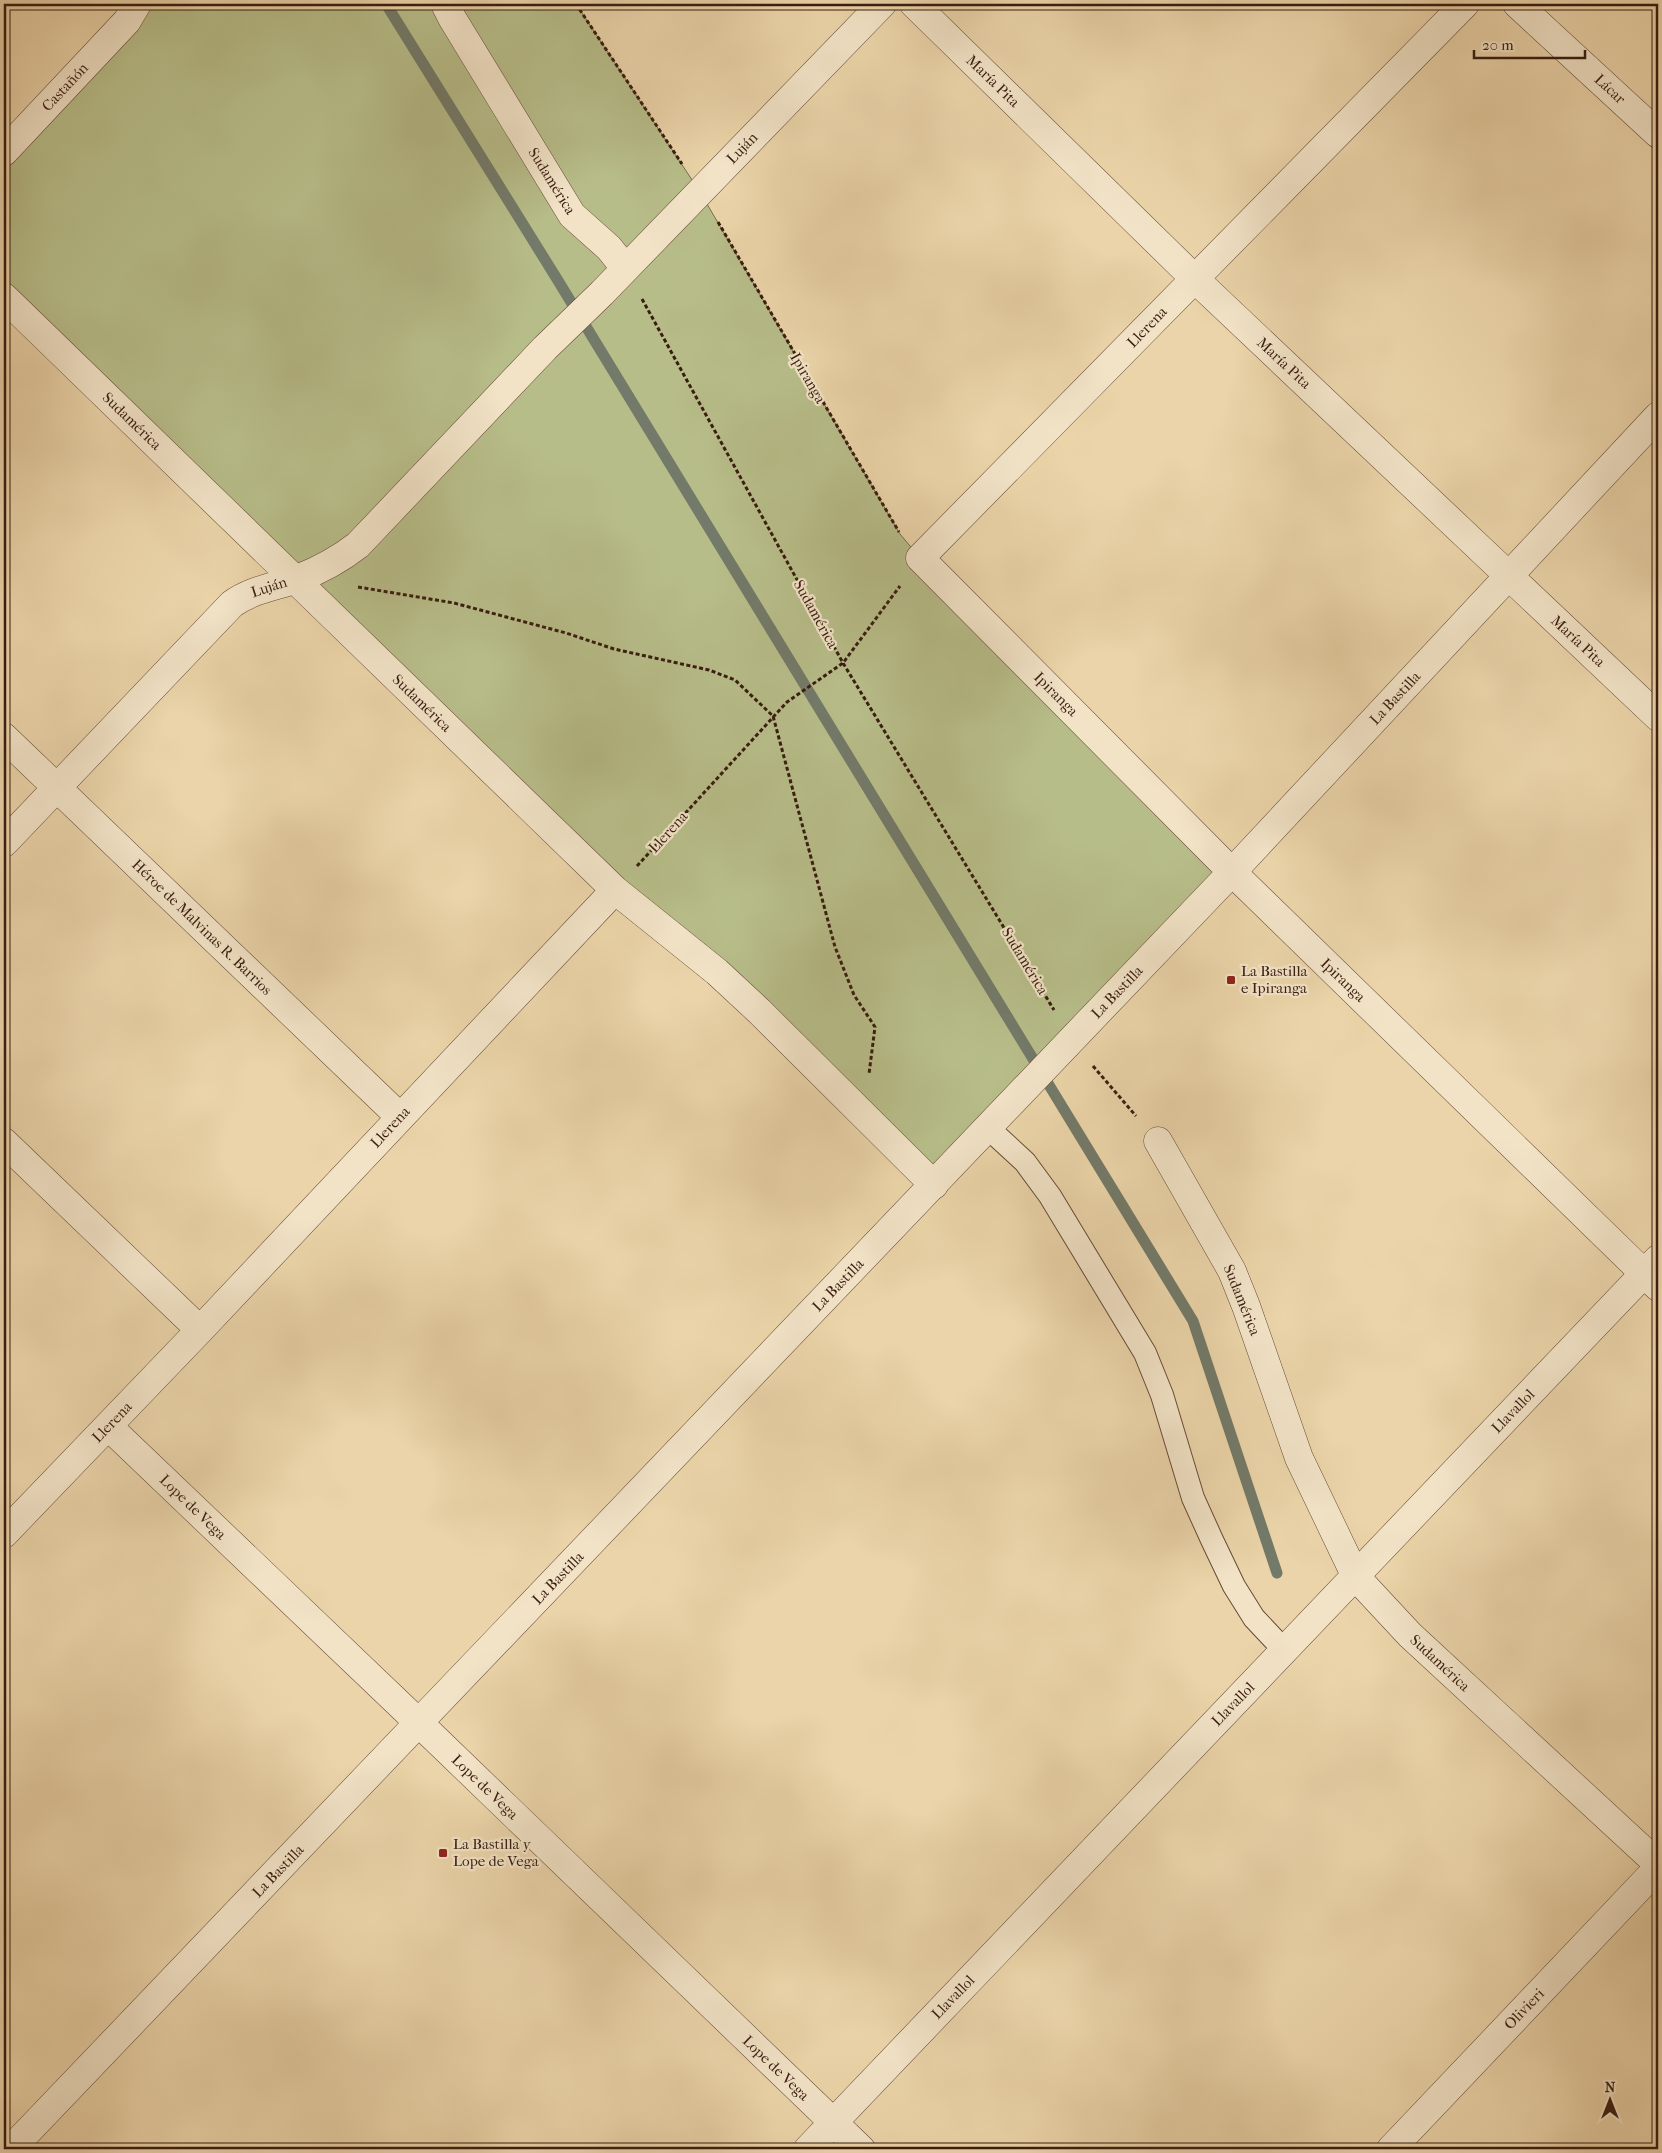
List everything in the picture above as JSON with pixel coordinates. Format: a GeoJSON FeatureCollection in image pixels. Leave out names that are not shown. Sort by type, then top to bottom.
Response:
{"type":"FeatureCollection","features":[{"type":"Feature","properties":{"kind":"street","name":"Sudamérica"},"geometry":{"type":"LineString","coordinates":[[446,4],[457,26],[572,215],[609,248],[625,268]]}},
{"type":"Feature","properties":{"kind":"street","name":"Luján"},"geometry":{"type":"LineString","coordinates":[[4,843],[232,604],[245,594],[295,579],[339,560],[358,545],[545,348],[602,293],[882,4]]}},
{"type":"Feature","properties":{"kind":"street","name":"María Pita"},"geometry":{"type":"LineString","coordinates":[[914,4],[1194,279],[1658,717]]}},
{"type":"Feature","properties":{"kind":"street","name":"Llerena"},"geometry":{"type":"LineString","coordinates":[[920,558],[1465,4]]}},
{"type":"Feature","properties":{"kind":"street","name":"Lácar"},"geometry":{"type":"LineString","coordinates":[[1517,4],[1658,134]]}},
{"type":"Feature","properties":{"kind":"street","name":"Castañón"},"geometry":{"type":"LineString","coordinates":[[4,152],[132,12]]}},
{"type":"Feature","properties":{"kind":"street","name":"Sudamérica"},"geometry":{"type":"LineString","coordinates":[[4,297],[615,890],[717,972],[759,1011],[863,1117],[934,1185]]}},
{"type":"Feature","properties":{"kind":"street","name":"La Bastilla"},"geometry":{"type":"LineString","coordinates":[[11,2149],[1232,872],[1658,416]]}},
{"type":"Feature","properties":{"kind":"street","name":"Ipiranga"},"geometry":{"type":"LineString","coordinates":[[920,558],[1232,872],[1654,1273]]}},
{"type":"Feature","properties":{"kind":"street","name":"Héroe de Malvinas R. Barrios"},"geometry":{"type":"LineString","coordinates":[[4,737],[400,1117]]}},
{"type":"Feature","properties":{"kind":"street","name":"Llerena"},"geometry":{"type":"LineString","coordinates":[[4,1534],[200,1330],[615,890]]}},
{"type":"Feature","properties":{"kind":"street","name":"Sudamérica"},"geometry":{"type":"LineString","coordinates":[[1158,1141],[1232,1271],[1299,1458],[1356,1577],[1410,1635],[1658,1864]]}},
{"type":"Feature","properties":{"kind":"street"},"geometry":{"type":"LineString","coordinates":[[4,1142],[200,1330]]}},
{"type":"Feature","properties":{"kind":"street","name":"Llavallol"},"geometry":{"type":"LineString","coordinates":[[808,2149],[1284,1651],[1654,1273]]}},
{"type":"Feature","properties":{"kind":"street","name":"Lope de Vega"},"geometry":{"type":"LineString","coordinates":[[108,1426],[860,2149]]}},
{"type":"Feature","properties":{"kind":"street","name":"Olivieri"},"geometry":{"type":"LineString","coordinates":[[1391,2149],[1658,1868]]}},
{"type":"Feature","properties":{"kind":"lane"},"geometry":{"type":"LineString","coordinates":[[987,1127],[1025,1162],[1050,1196],[1145,1352],[1162,1395],[1193,1498],[1212,1540],[1234,1586],[1254,1618],[1284,1651]]}},
{"type":"Feature","properties":{"kind":"path","name":"Ipiranga"},"geometry":{"type":"LineString","coordinates":[[576,4],[700,192],[879,500],[900,534],[920,558]]}},
{"type":"Feature","properties":{"kind":"path","name":"Sudamérica"},"geometry":{"type":"LineString","coordinates":[[625,268],[843,663],[1040,984],[1065,1046],[1158,1141]]}},
{"type":"Feature","properties":{"kind":"path"},"geometry":{"type":"LineString","coordinates":[[843,663],[920,558]]}},
{"type":"Feature","properties":{"kind":"path"},"geometry":{"type":"LineString","coordinates":[[353,586],[454,602],[566,633],[614,649],[709,670],[735,680],[773,716],[834,947],[854,995],[875,1027],[863,1117]]}},
{"type":"Feature","properties":{"kind":"path","name":"Llerena"},"geometry":{"type":"LineString","coordinates":[[615,890],[787,702],[843,663]]}},
{"type":"Feature","properties":{"kind":"green space"},"geometry":{"type":"Polygon","coordinates":[[[137,4],[576,4],[700,192],[900,534],[920,558],[1232,872],[934,1185],[4,297],[4,152],[137,4]]]}},
{"type":"Feature","properties":{"kind":"waterway"},"geometry":{"type":"LineString","coordinates":[[386,4],[557,279],[1193,1321],[1277,1573]]}},
{"type":"Feature","properties":{"kind":"place","name":"La Bastilla e Ipiranga"},"geometry":{"type":"Point","coordinates":[1231,980]}},
{"type":"Feature","properties":{"kind":"place","name":"La Bastilla y Lope de Vega"},"geometry":{"type":"Point","coordinates":[443,1853]}}]}
